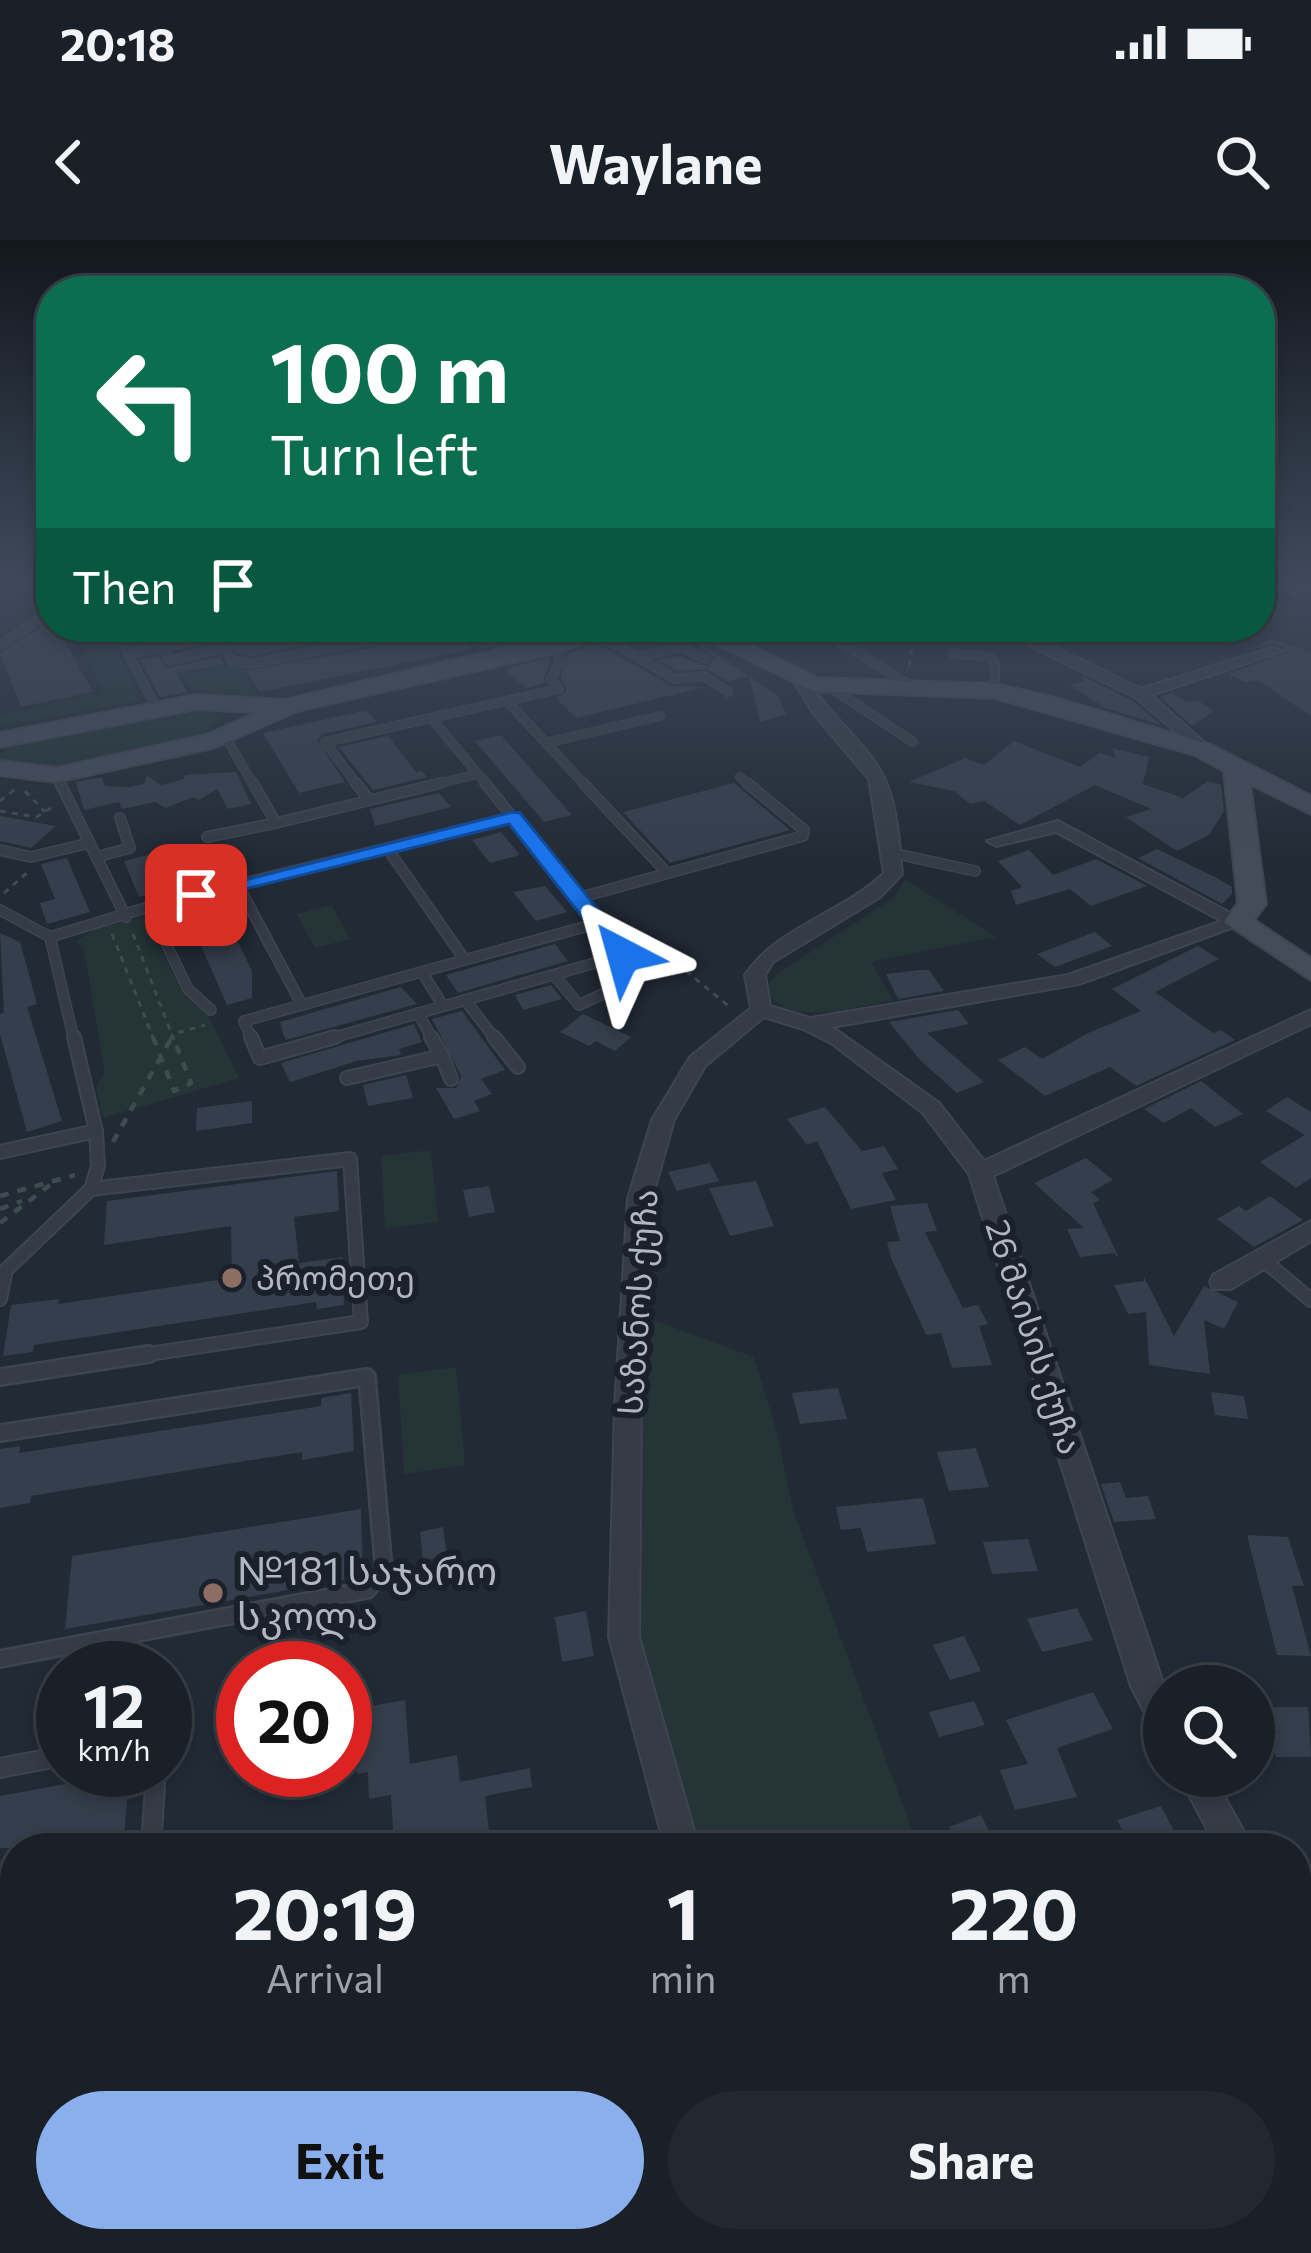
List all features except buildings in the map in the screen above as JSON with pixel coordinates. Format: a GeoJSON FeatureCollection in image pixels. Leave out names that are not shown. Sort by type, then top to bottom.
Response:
{"type":"FeatureCollection","features":[{"type":"Feature","properties":{"kind":"street"},"geometry":{"type":"LineString","coordinates":[[5,760],[61,786],[219,739],[290,706],[423,676]]}},
{"type":"Feature","properties":{"kind":"street"},"geometry":{"type":"LineString","coordinates":[[791,676],[829,686],[995,691],[1203,750],[1311,806]]}},
{"type":"Feature","properties":{"kind":"street"},"geometry":{"type":"LineString","coordinates":[[1103,676],[1140,694],[1203,750]]}},
{"type":"Feature","properties":{"kind":"street"},"geometry":{"type":"LineString","coordinates":[[1140,694],[1197,676]]}},
{"type":"Feature","properties":{"kind":"street"},"geometry":{"type":"LineString","coordinates":[[801,681],[812,706],[877,778],[892,874],[874,892],[766,958],[755,975],[753,1015],[810,1024],[1072,980],[1238,922],[1252,904],[1236,767]]}},
{"type":"Feature","properties":{"kind":"street"},"geometry":{"type":"LineString","coordinates":[[5,760],[157,709],[196,702],[290,706]]}},
{"type":"Feature","properties":{"kind":"street"},"geometry":{"type":"LineString","coordinates":[[196,702],[231,711],[236,721],[219,739]]}},
{"type":"Feature","properties":{"kind":"street"},"geometry":{"type":"LineString","coordinates":[[996,841],[1058,826],[1238,922],[1311,971]]}},
{"type":"Feature","properties":{"kind":"street","name":"საზანოს ქუჩა"},"geometry":{"type":"LineString","coordinates":[[678,1833],[624,1637],[628,1407],[640,1198],[663,1120],[697,1062],[753,1015]]}},
{"type":"Feature","properties":{"kind":"street"},"geometry":{"type":"LineString","coordinates":[[980,1172],[1311,1016]]}},
{"type":"Feature","properties":{"kind":"street","name":"26 მაისის ქუჩა"},"geometry":{"type":"LineString","coordinates":[[810,1024],[838,1038],[931,1108],[980,1172],[1143,1674]]}},
{"type":"Feature","properties":{"kind":"street"},"geometry":{"type":"LineString","coordinates":[[1222,1282],[1311,1230]]}},
{"type":"Feature","properties":{"kind":"street"},"geometry":{"type":"LineString","coordinates":[[1207,1797],[1227,1833]]}},
{"type":"Feature","properties":{"kind":"lane"},"geometry":{"type":"LineString","coordinates":[[139,676],[157,709]]}},
{"type":"Feature","properties":{"kind":"lane"},"geometry":{"type":"LineString","coordinates":[[368,800],[325,742],[559,689],[553,676]]}},
{"type":"Feature","properties":{"kind":"lane"},"geometry":{"type":"LineString","coordinates":[[668,676],[675,680],[704,676],[728,692]]}},
{"type":"Feature","properties":{"kind":"lane"},"geometry":{"type":"LineString","coordinates":[[894,676],[909,685]]}},
{"type":"Feature","properties":{"kind":"lane"},"geometry":{"type":"LineString","coordinates":[[994,676],[995,691]]}},
{"type":"Feature","properties":{"kind":"lane"},"geometry":{"type":"LineString","coordinates":[[829,686],[913,742]]}},
{"type":"Feature","properties":{"kind":"lane"},"geometry":{"type":"LineString","coordinates":[[507,701],[667,873]]}},
{"type":"Feature","properties":{"kind":"lane"},"geometry":{"type":"LineString","coordinates":[[546,743],[660,716]]}},
{"type":"Feature","properties":{"kind":"lane"},"geometry":{"type":"LineString","coordinates":[[431,718],[478,774],[578,898],[598,923],[623,955],[260,1058],[244,1021],[598,923]]}},
{"type":"Feature","properties":{"kind":"lane"},"geometry":{"type":"LineString","coordinates":[[219,739],[275,823]]}},
{"type":"Feature","properties":{"kind":"lane"},"geometry":{"type":"LineString","coordinates":[[207,837],[478,774]]}},
{"type":"Feature","properties":{"kind":"lane"},"geometry":{"type":"LineString","coordinates":[[578,898],[803,836],[804,830],[740,777]]}},
{"type":"Feature","properties":{"kind":"lane"},"geometry":{"type":"LineString","coordinates":[[61,786],[126,917]]}},
{"type":"Feature","properties":{"kind":"lane"},"geometry":{"type":"LineString","coordinates":[[96,857],[130,848],[120,818]]}},
{"type":"Feature","properties":{"kind":"lane"},"geometry":{"type":"LineString","coordinates":[[0,910],[50,937],[513,818]]}},
{"type":"Feature","properties":{"kind":"lane"},"geometry":{"type":"LineString","coordinates":[[0,850],[31,857],[89,843]]}},
{"type":"Feature","properties":{"kind":"lane"},"geometry":{"type":"LineString","coordinates":[[387,848],[465,960]]}},
{"type":"Feature","properties":{"kind":"lane"},"geometry":{"type":"LineString","coordinates":[[892,854],[974,871]]}},
{"type":"Feature","properties":{"kind":"lane"},"geometry":{"type":"LineString","coordinates":[[238,885],[302,1005]]}},
{"type":"Feature","properties":{"kind":"lane"},"geometry":{"type":"LineString","coordinates":[[149,908],[188,989],[211,1010]]}},
{"type":"Feature","properties":{"kind":"lane"},"geometry":{"type":"LineString","coordinates":[[0,1299],[6,1270],[91,1189],[98,1163],[96,1131],[50,937]]}},
{"type":"Feature","properties":{"kind":"lane"},"geometry":{"type":"LineString","coordinates":[[422,972],[443,1006]]}},
{"type":"Feature","properties":{"kind":"lane"},"geometry":{"type":"LineString","coordinates":[[554,975],[578,1005],[631,981]]}},
{"type":"Feature","properties":{"kind":"lane"},"geometry":{"type":"LineString","coordinates":[[465,1000],[518,1066]]}},
{"type":"Feature","properties":{"kind":"lane"},"geometry":{"type":"LineString","coordinates":[[418,1013],[451,1079]]}},
{"type":"Feature","properties":{"kind":"lane"},"geometry":{"type":"LineString","coordinates":[[347,1078],[442,1056]]}},
{"type":"Feature","properties":{"kind":"lane"},"geometry":{"type":"LineString","coordinates":[[0,1152],[96,1131]]}},
{"type":"Feature","properties":{"kind":"lane"},"geometry":{"type":"LineString","coordinates":[[0,1377],[361,1322],[350,1159],[91,1189]]}},
{"type":"Feature","properties":{"kind":"lane"},"geometry":{"type":"LineString","coordinates":[[1262,1258],[1311,1300]]}},
{"type":"Feature","properties":{"kind":"lane"},"geometry":{"type":"LineString","coordinates":[[0,1433],[367,1377],[383,1571],[367,1590],[0,1659]]}},
{"type":"Feature","properties":{"kind":"lane"},"geometry":{"type":"LineString","coordinates":[[0,1768],[36,1761]]}},
{"type":"Feature","properties":{"kind":"lane"},"geometry":{"type":"LineString","coordinates":[[153,1833],[154,1797]]}},
{"type":"Feature","properties":{"kind":"path"},"geometry":{"type":"LineString","coordinates":[[909,685],[910,676]]}},
{"type":"Feature","properties":{"kind":"path"},"geometry":{"type":"LineString","coordinates":[[0,802],[5,760]]}},
{"type":"Feature","properties":{"kind":"path"},"geometry":{"type":"LineString","coordinates":[[0,811],[36,818],[61,786]]}},
{"type":"Feature","properties":{"kind":"path"},"geometry":{"type":"LineString","coordinates":[[25,791],[45,812]]}},
{"type":"Feature","properties":{"kind":"path"},"geometry":{"type":"LineString","coordinates":[[0,897],[24,876]]}},
{"type":"Feature","properties":{"kind":"path"},"geometry":{"type":"LineString","coordinates":[[107,922],[173,1091],[191,1083],[126,917]]}},
{"type":"Feature","properties":{"kind":"path"},"geometry":{"type":"LineString","coordinates":[[623,955],[670,960],[753,1015]]}},
{"type":"Feature","properties":{"kind":"path"},"geometry":{"type":"LineString","coordinates":[[119,1135],[173,1034],[201,1026]]}},
{"type":"Feature","properties":{"kind":"path"},"geometry":{"type":"LineString","coordinates":[[0,1209],[98,1163]]}},
{"type":"Feature","properties":{"kind":"path"},"geometry":{"type":"LineString","coordinates":[[0,1196],[55,1183]]}},
{"type":"Feature","properties":{"kind":"path"},"geometry":{"type":"LineString","coordinates":[[0,1222],[27,1199]]}},
{"type":"Feature","properties":{"kind":"shaded area"},"geometry":{"type":"Polygon","coordinates":[[[96,676],[129,676],[142,701],[0,726],[0,715],[104,693],[96,676]]]}},
{"type":"Feature","properties":{"kind":"shaded area"},"geometry":{"type":"Polygon","coordinates":[[[183,676],[247,676],[258,697],[193,690],[183,676]]]}},
{"type":"Feature","properties":{"kind":"shaded area"},"geometry":{"type":"Polygon","coordinates":[[[188,708],[225,716],[197,738],[61,769],[1,761],[0,754],[13,744],[188,708]]]}},
{"type":"Feature","properties":{"kind":"shaded area"},"geometry":{"type":"Polygon","coordinates":[[[905,879],[996,937],[871,962],[893,1001],[806,1012],[789,1009],[765,989],[776,975],[894,897],[905,879]]]}},
{"type":"Feature","properties":{"kind":"shaded area"},"geometry":{"type":"Polygon","coordinates":[[[331,905],[350,939],[315,948],[297,914],[331,905]]]}},
{"type":"Feature","properties":{"kind":"shaded area"},"geometry":{"type":"Polygon","coordinates":[[[144,917],[181,989],[208,1014],[239,1078],[103,1118],[96,1088],[105,1073],[84,949],[75,942],[97,928],[144,917]]]}},
{"type":"Feature","properties":{"kind":"shaded area"},"geometry":{"type":"Polygon","coordinates":[[[431,1150],[438,1222],[385,1228],[381,1156],[431,1150]]]}},
{"type":"Feature","properties":{"kind":"shaded area"},"geometry":{"type":"Polygon","coordinates":[[[646,1317],[754,1357],[777,1432],[793,1510],[913,1833],[690,1833],[636,1629],[646,1317]]]}},
{"type":"Feature","properties":{"kind":"shaded area"},"geometry":{"type":"Polygon","coordinates":[[[456,1367],[465,1465],[404,1474],[398,1375],[456,1367]]]}},
{"type":"Feature","properties":{"kind":"place","name":"პრომეთე"},"geometry":{"type":"Point","coordinates":[232,1278]}},
{"type":"Feature","properties":{"kind":"place","name":"№181 საჯარო სკოლა"},"geometry":{"type":"Point","coordinates":[213,1593]}},
{"type":"Feature","properties":{"kind":"route"},"geometry":{"type":"LineString","coordinates":[[196,895],[513,818],[623,955]]}}]}
